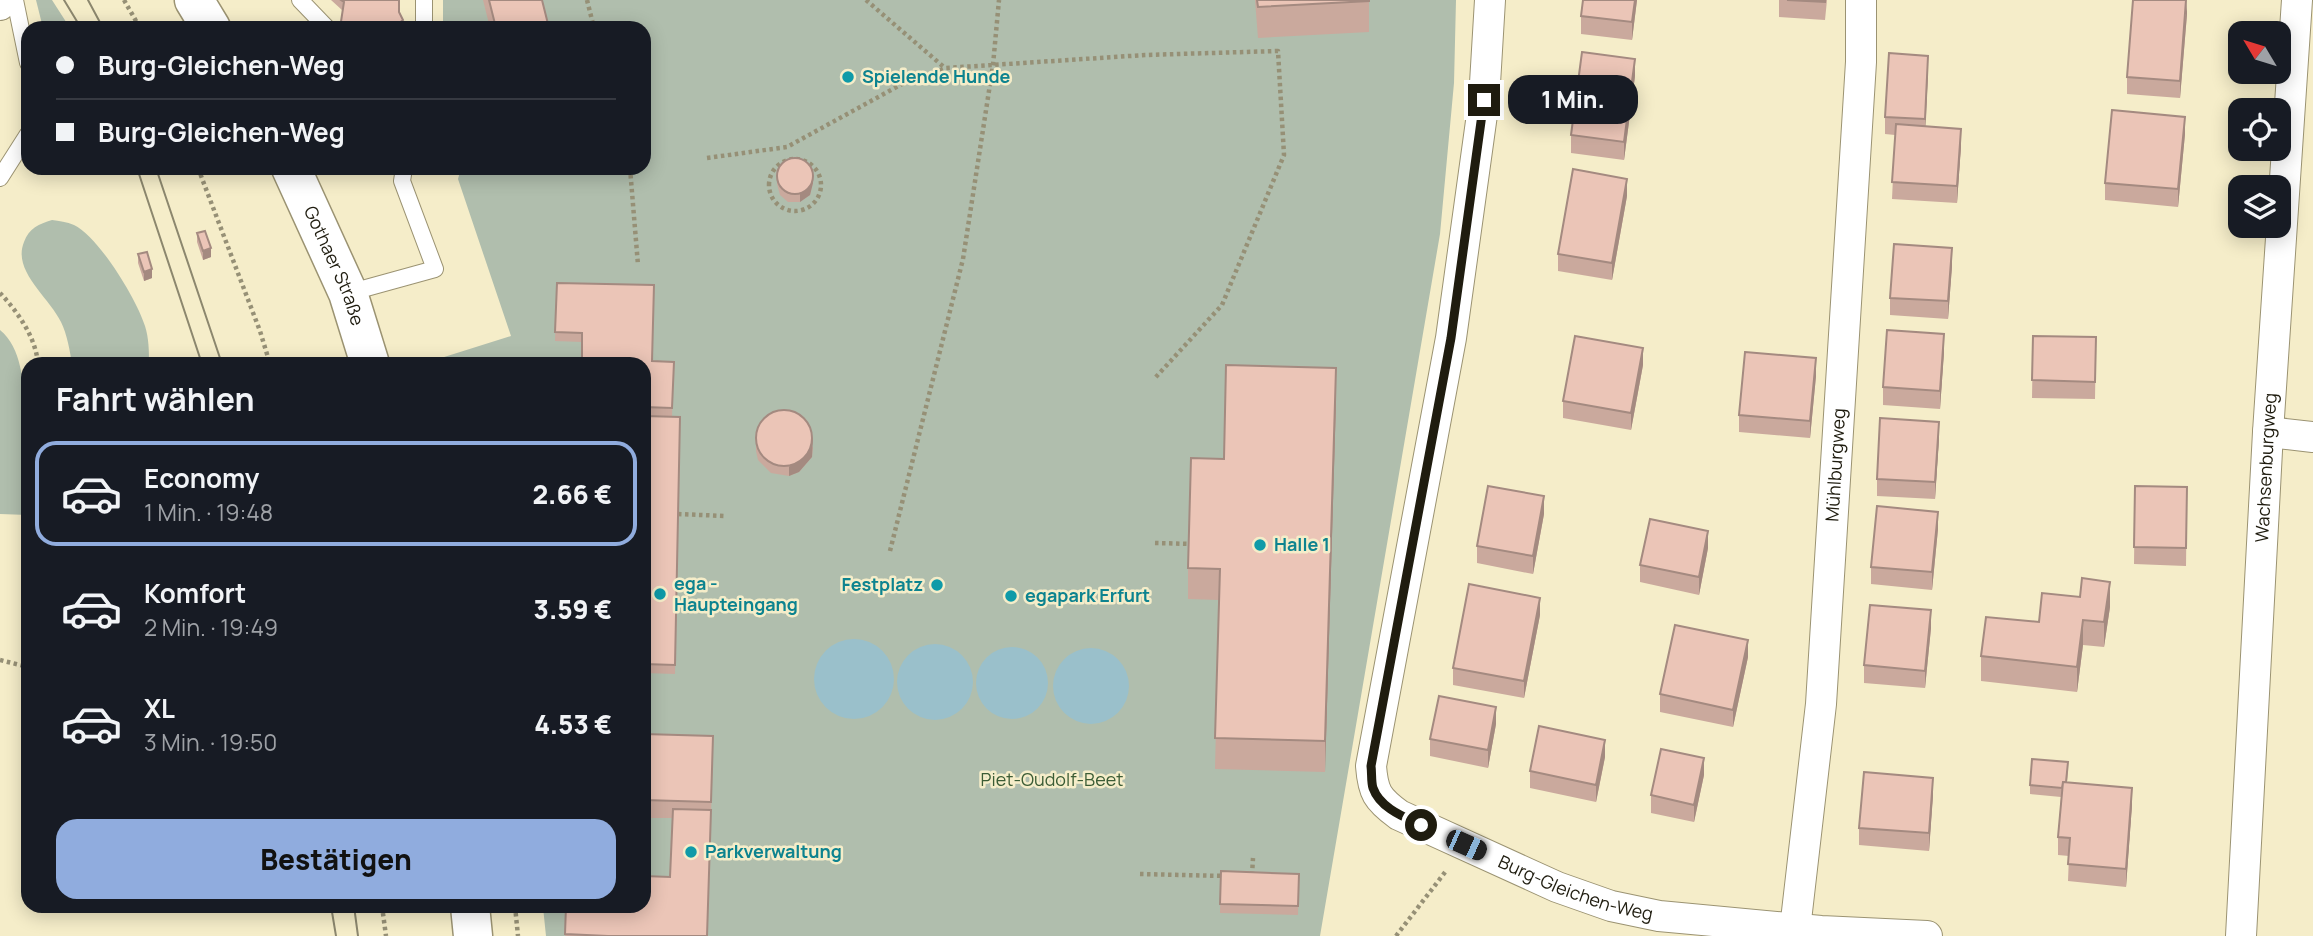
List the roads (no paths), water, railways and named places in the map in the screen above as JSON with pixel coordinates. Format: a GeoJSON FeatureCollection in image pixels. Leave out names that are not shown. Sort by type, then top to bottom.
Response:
{"type":"FeatureCollection","features":[{"type":"Feature","properties":{"kind":"main road"},"geometry":{"type":"LineString","coordinates":[[194,0],[207,21]]}},
{"type":"Feature","properties":{"kind":"main road","name":"Gothaer Straße"},"geometry":{"type":"LineString","coordinates":[[294,175],[348,293],[368,357]]}},
{"type":"Feature","properties":{"kind":"main road"},"geometry":{"type":"LineString","coordinates":[[471,913],[473,936]]}},
{"type":"Feature","properties":{"kind":"street"},"geometry":{"type":"LineString","coordinates":[[0,5],[3,0]]}},
{"type":"Feature","properties":{"kind":"street","name":"Burg-Gleichen-Weg"},"geometry":{"type":"LineString","coordinates":[[1490,0],[1484,100],[1451,338],[1371,766],[1373,789],[1383,804],[1399,815],[1557,887],[1611,906],[1659,916],[1795,929],[1927,936]]}},
{"type":"Feature","properties":{"kind":"street","name":"Mühlburgweg"},"geometry":{"type":"LineString","coordinates":[[1795,929],[1821,704],[1861,62],[1861,0]]}},
{"type":"Feature","properties":{"kind":"street","name":"Wachsenburgweg"},"geometry":{"type":"LineString","coordinates":[[2241,936],[2268,432],[2297,0]]}},
{"type":"Feature","properties":{"kind":"street"},"geometry":{"type":"LineString","coordinates":[[2268,432],[2313,437]]}},
{"type":"Feature","properties":{"kind":"lane"},"geometry":{"type":"LineString","coordinates":[[15,0],[21,29]]}},
{"type":"Feature","properties":{"kind":"lane"},"geometry":{"type":"LineString","coordinates":[[300,0],[320,21]]}},
{"type":"Feature","properties":{"kind":"lane"},"geometry":{"type":"LineString","coordinates":[[424,0],[424,21]]}},
{"type":"Feature","properties":{"kind":"lane"},"geometry":{"type":"LineString","coordinates":[[0,178],[21,145]]}},
{"type":"Feature","properties":{"kind":"lane"},"geometry":{"type":"LineString","coordinates":[[348,293],[435,269],[402,181],[403,175]]}},
{"type":"Feature","properties":{"kind":"water"},"geometry":{"type":"Polygon","coordinates":[[[854,639],[869,642],[882,651],[891,664],[894,679],[891,694],[882,707],[869,716],[854,719],[839,716],[826,707],[817,694],[814,679],[817,664],[826,651],[839,642],[854,639]]]}},
{"type":"Feature","properties":{"kind":"water"},"geometry":{"type":"Polygon","coordinates":[[[935,644],[950,647],[962,655],[970,667],[973,682],[970,697],[962,709],[950,717],[935,720],[920,717],[908,709],[900,697],[897,682],[900,667],[908,655],[920,647],[935,644]]]}},
{"type":"Feature","properties":{"kind":"water"},"geometry":{"type":"Polygon","coordinates":[[[1019,647],[1038,657],[1046,669],[1046,697],[1038,709],[1026,717],[1005,719],[986,709],[978,697],[976,676],[986,657],[998,649],[1019,647]]]}},
{"type":"Feature","properties":{"kind":"water"},"geometry":{"type":"Polygon","coordinates":[[[1091,648],[1106,651],[1118,659],[1126,671],[1129,686],[1126,701],[1118,713],[1106,721],[1091,724],[1076,721],[1064,713],[1056,701],[1053,686],[1056,671],[1064,659],[1076,651],[1091,648]]]}},
{"type":"Feature","properties":{"kind":"tram line"},"geometry":{"type":"LineString","coordinates":[[64,0],[77,21]]}},
{"type":"Feature","properties":{"kind":"tram line"},"geometry":{"type":"LineString","coordinates":[[88,0],[99,21]]}},
{"type":"Feature","properties":{"kind":"tram line"},"geometry":{"type":"LineString","coordinates":[[139,175],[200,357]]}},
{"type":"Feature","properties":{"kind":"tram line"},"geometry":{"type":"LineString","coordinates":[[158,175],[220,357]]}},
{"type":"Feature","properties":{"kind":"tram line"},"geometry":{"type":"LineString","coordinates":[[332,913],[336,936]]}},
{"type":"Feature","properties":{"kind":"tram line"},"geometry":{"type":"LineString","coordinates":[[355,913],[358,936]]}},
{"type":"Feature","properties":{"kind":"place","name":"Spielende Hunde"},"geometry":{"type":"Point","coordinates":[848,77]}},
{"type":"Feature","properties":{"kind":"place","name":"Halle 1"},"geometry":{"type":"Point","coordinates":[1260,545]}},
{"type":"Feature","properties":{"kind":"place","name":"Festplatz"},"geometry":{"type":"Point","coordinates":[937,585]}},
{"type":"Feature","properties":{"kind":"place","name":"ega - Haupteingang"},"geometry":{"type":"Point","coordinates":[660,594]}},
{"type":"Feature","properties":{"kind":"place","name":"egapark Erfurt"},"geometry":{"type":"Point","coordinates":[1011,596]}},
{"type":"Feature","properties":{"kind":"place","name":"Parkverwaltung"},"geometry":{"type":"Point","coordinates":[691,852]}},
{"type":"Feature","properties":{"kind":"park label","name":"Piet-Oudolf-Beet"},"geometry":{"type":"Point","coordinates":[1052,780]}}]}
